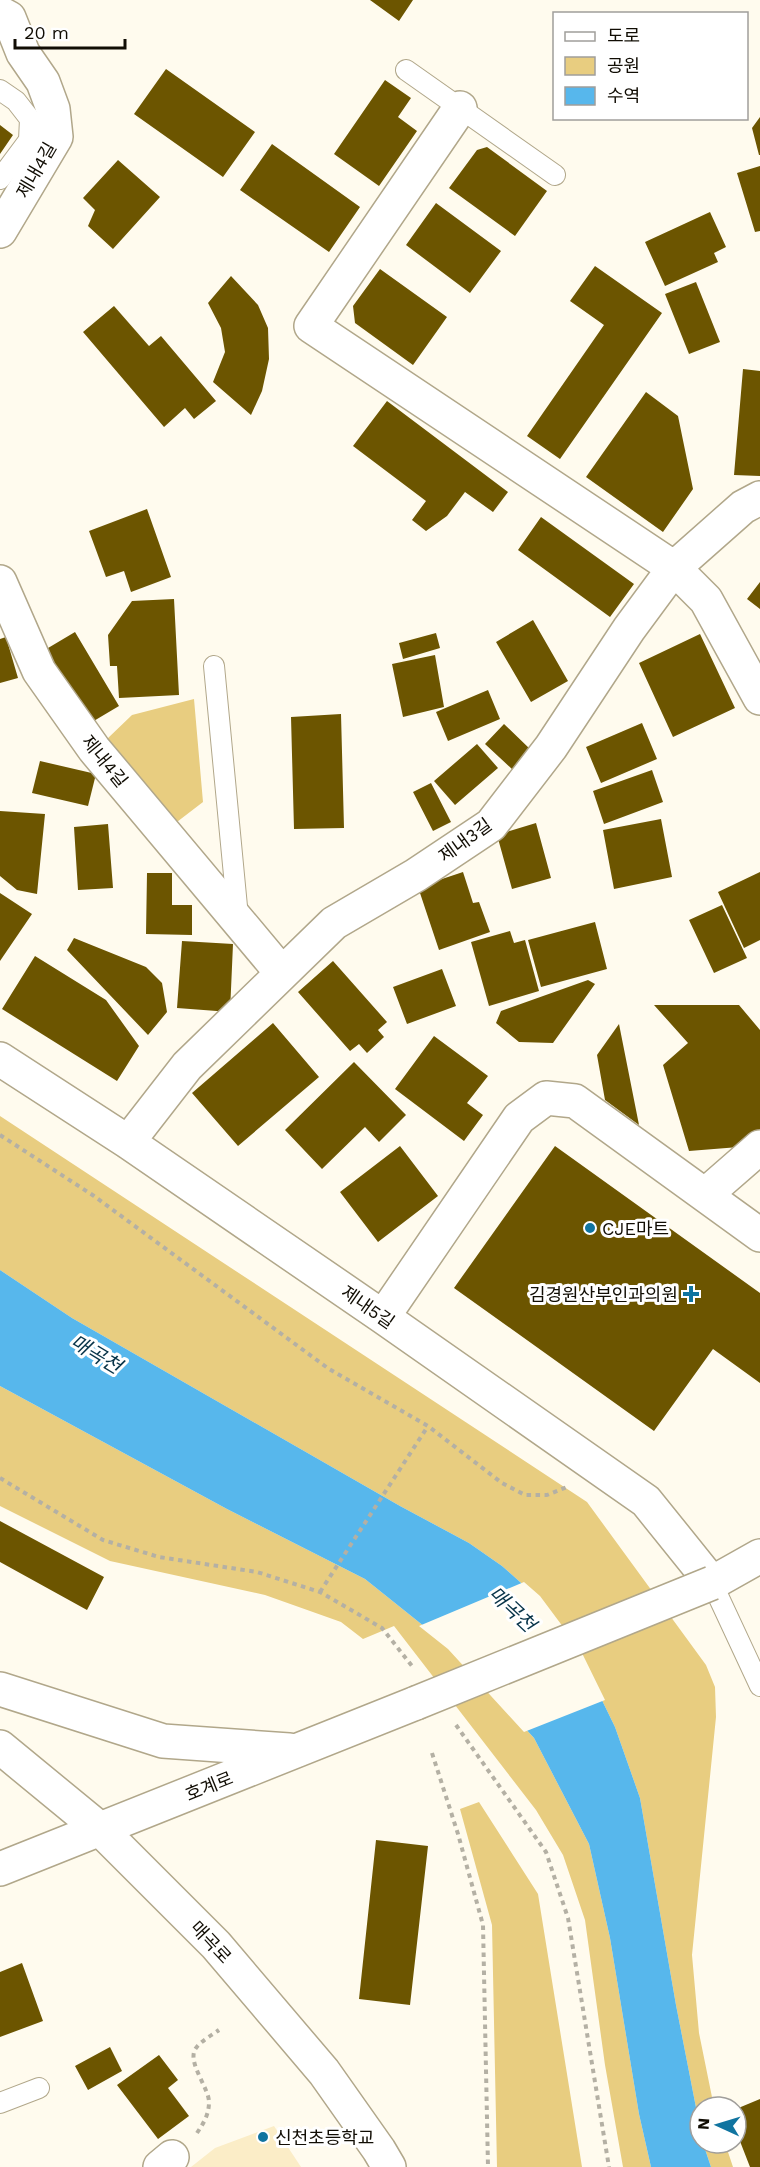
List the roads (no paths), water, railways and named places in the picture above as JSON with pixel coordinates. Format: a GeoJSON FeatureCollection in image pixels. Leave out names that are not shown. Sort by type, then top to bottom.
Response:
{"type":"FeatureCollection","features":[{"type":"Feature","properties":{"kind":"street","name":"제내4길"},"geometry":{"type":"LineString","coordinates":[[0,13],[9,18],[23,53],[43,82],[53,109],[56,137],[0,231]]}},
{"type":"Feature","properties":{"kind":"street"},"geometry":{"type":"LineString","coordinates":[[460,108],[311,326],[674,568],[706,600],[760,698]]}},
{"type":"Feature","properties":{"kind":"street","name":"제내3길"},"geometry":{"type":"LineString","coordinates":[[128,1142],[187,1066],[281,972],[334,923],[416,875],[490,825],[551,747],[629,628],[674,568],[743,507],[760,498]]}},
{"type":"Feature","properties":{"kind":"street","name":"제내4길"},"geometry":{"type":"LineString","coordinates":[[0,582],[39,672],[94,748],[281,972]]}},
{"type":"Feature","properties":{"kind":"street","name":"제내5길"},"geometry":{"type":"LineString","coordinates":[[0,1059],[128,1142],[646,1501],[712,1583]]}},
{"type":"Feature","properties":{"kind":"street"},"geometry":{"type":"LineString","coordinates":[[383,1317],[519,1118],[546,1098],[575,1101],[760,1235]]}},
{"type":"Feature","properties":{"kind":"street"},"geometry":{"type":"LineString","coordinates":[[705,1195],[760,1147]]}},
{"type":"Feature","properties":{"kind":"street"},"geometry":{"type":"LineString","coordinates":[[712,1583],[760,1556]]}},
{"type":"Feature","properties":{"kind":"street","name":"호계로"},"geometry":{"type":"LineString","coordinates":[[0,1869],[712,1583]]}},
{"type":"Feature","properties":{"kind":"street"},"geometry":{"type":"LineString","coordinates":[[0,1689],[164,1741],[296,1751]]}},
{"type":"Feature","properties":{"kind":"street","name":"매곡로"},"geometry":{"type":"LineString","coordinates":[[0,1748],[100,1830],[216,1945],[324,2072],[389,2167]]}},
{"type":"Feature","properties":{"kind":"lane"},"geometry":{"type":"LineString","coordinates":[[406,70],[555,175]]}},
{"type":"Feature","properties":{"kind":"lane"},"geometry":{"type":"LineString","coordinates":[[0,90],[16,100],[30,118],[29,140],[0,179]]}},
{"type":"Feature","properties":{"kind":"lane"},"geometry":{"type":"LineString","coordinates":[[214,666],[238,921]]}},
{"type":"Feature","properties":{"kind":"lane"},"geometry":{"type":"LineString","coordinates":[[712,1583],[760,1686]]}},
{"type":"Feature","properties":{"kind":"lane"},"geometry":{"type":"LineString","coordinates":[[0,2103],[39,2088]]}},
{"type":"Feature","properties":{"kind":"water","name":"매곡천"},"geometry":{"type":"Polygon","coordinates":[[[0,1270],[72,1318],[400,1506],[469,1543],[502,1566],[538,1598],[579,1653],[615,1727],[640,1798],[694,2095],[688,2095],[688,2155],[707,2155],[711,2167],[651,2167],[639,2114],[610,1938],[589,1844],[534,1738],[450,1647],[365,1579],[227,1509],[0,1386],[0,1270]]]}},
{"type":"Feature","properties":{"kind":"place","name":"CJE마트"},"geometry":{"type":"Point","coordinates":[590,1228]}},
{"type":"Feature","properties":{"kind":"place","name":"김경원산부인과의원"},"geometry":{"type":"Point","coordinates":[691,1294]}},
{"type":"Feature","properties":{"kind":"place","name":"신천초등학교"},"geometry":{"type":"Point","coordinates":[263,2137]}}]}
